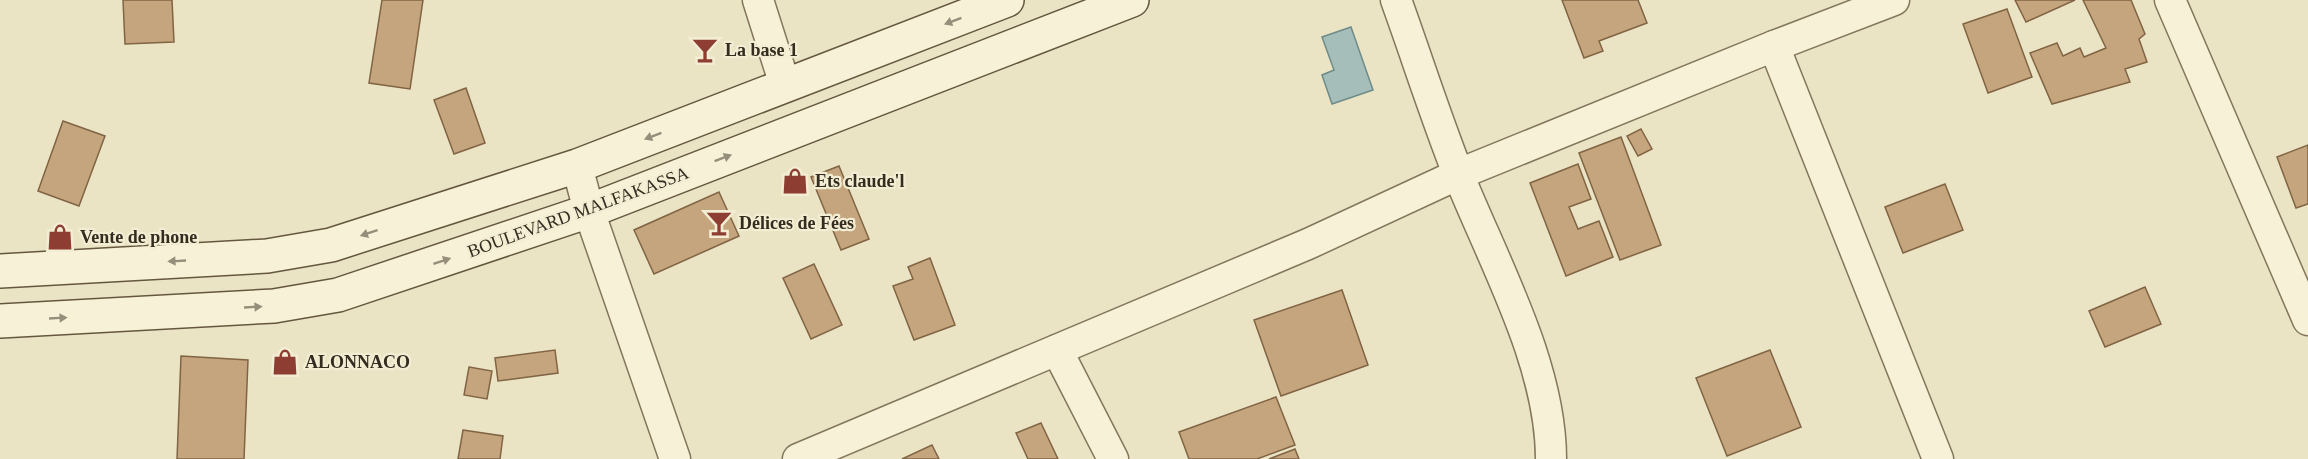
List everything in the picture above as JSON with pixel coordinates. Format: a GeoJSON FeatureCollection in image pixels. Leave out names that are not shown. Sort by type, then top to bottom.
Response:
{"type":"FeatureCollection","features":[{"type":"Feature","properties":{"kind":"main road"},"geometry":{"type":"LineString","coordinates":[[0,271],[267,256],[331,245],[577,166],[1007,0]]}},
{"type":"Feature","properties":{"kind":"main road","name":"BOULEVARD MALFAKASSA"},"geometry":{"type":"LineString","coordinates":[[0,321],[274,306],[338,295],[589,210],[1132,0]]}},
{"type":"Feature","properties":{"kind":"street"},"geometry":{"type":"LineString","coordinates":[[758,0],[785,84]]}},
{"type":"Feature","properties":{"kind":"street"},"geometry":{"type":"LineString","coordinates":[[1396,0],[1459,174],[1533,353],[1551,435],[1551,459]]}},
{"type":"Feature","properties":{"kind":"street"},"geometry":{"type":"LineString","coordinates":[[798,459],[1308,244],[1459,174],[1774,46],[1894,0]]}},
{"type":"Feature","properties":{"kind":"street"},"geometry":{"type":"LineString","coordinates":[[2170,0],[2299,270],[2308,320]]}},
{"type":"Feature","properties":{"kind":"street"},"geometry":{"type":"LineString","coordinates":[[1774,46],[1938,459]]}},
{"type":"Feature","properties":{"kind":"street"},"geometry":{"type":"LineString","coordinates":[[577,166],[589,210],[675,459]]}},
{"type":"Feature","properties":{"kind":"street"},"geometry":{"type":"LineString","coordinates":[[1057,350],[1113,459]]}},
{"type":"Feature","properties":{"kind":"water"},"geometry":{"type":"Polygon","coordinates":[[[1351,27],[1373,90],[1332,104],[1322,75],[1334,70],[1322,37],[1351,27]]]}},
{"type":"Feature","properties":{"kind":"building"},"geometry":{"type":"Polygon","coordinates":[[[123,0],[172,0],[174,42],[125,44],[123,0]]]}},
{"type":"Feature","properties":{"kind":"building"},"geometry":{"type":"Polygon","coordinates":[[[382,0],[423,0],[410,89],[369,83],[382,0]]]}},
{"type":"Feature","properties":{"kind":"building"},"geometry":{"type":"Polygon","coordinates":[[[1562,0],[1638,0],[1647,23],[1599,41],[1603,51],[1584,58],[1562,0]]]}},
{"type":"Feature","properties":{"kind":"building"},"geometry":{"type":"Polygon","coordinates":[[[2015,0],[2075,0],[2026,22],[2015,0]]]}},
{"type":"Feature","properties":{"kind":"building"},"geometry":{"type":"Polygon","coordinates":[[[2083,0],[2131,0],[2145,34],[2139,39],[2147,62],[2125,69],[2130,82],[2052,104],[2030,53],[2057,43],[2063,56],[2080,48],[2084,57],[2106,48],[2083,0]]]}},
{"type":"Feature","properties":{"kind":"building"},"geometry":{"type":"Polygon","coordinates":[[[2007,9],[2032,77],[1988,93],[1963,24],[2007,9]]]}},
{"type":"Feature","properties":{"kind":"building"},"geometry":{"type":"Polygon","coordinates":[[[466,88],[485,143],[454,154],[434,100],[466,88]]]}},
{"type":"Feature","properties":{"kind":"building"},"geometry":{"type":"Polygon","coordinates":[[[63,121],[105,136],[79,206],[38,191],[63,121]]]}},
{"type":"Feature","properties":{"kind":"building"},"geometry":{"type":"Polygon","coordinates":[[[1641,129],[1652,149],[1638,156],[1627,136],[1641,129]]]}},
{"type":"Feature","properties":{"kind":"building"},"geometry":{"type":"Polygon","coordinates":[[[1621,137],[1661,245],[1620,260],[1579,153],[1621,137]]]}},
{"type":"Feature","properties":{"kind":"building"},"geometry":{"type":"Polygon","coordinates":[[[2308,145],[2308,204],[2296,208],[2277,157],[2308,145]]]}},
{"type":"Feature","properties":{"kind":"building"},"geometry":{"type":"Polygon","coordinates":[[[1578,164],[1591,199],[1569,207],[1578,229],[1599,221],[1613,257],[1566,276],[1530,183],[1578,164]]]}},
{"type":"Feature","properties":{"kind":"building"},"geometry":{"type":"Polygon","coordinates":[[[839,166],[869,239],[841,250],[811,177],[839,166]]]}},
{"type":"Feature","properties":{"kind":"building"},"geometry":{"type":"Polygon","coordinates":[[[1945,184],[1963,230],[1903,253],[1885,207],[1945,184]]]}},
{"type":"Feature","properties":{"kind":"building"},"geometry":{"type":"Polygon","coordinates":[[[719,192],[739,236],[654,274],[634,230],[719,192]]]}},
{"type":"Feature","properties":{"kind":"building"},"geometry":{"type":"Polygon","coordinates":[[[930,258],[955,325],[914,340],[893,286],[913,279],[908,267],[930,258]]]}},
{"type":"Feature","properties":{"kind":"building"},"geometry":{"type":"Polygon","coordinates":[[[814,264],[842,325],[811,339],[783,278],[814,264]]]}},
{"type":"Feature","properties":{"kind":"building"},"geometry":{"type":"Polygon","coordinates":[[[2145,287],[2161,324],[2105,347],[2089,311],[2145,287]]]}},
{"type":"Feature","properties":{"kind":"building"},"geometry":{"type":"Polygon","coordinates":[[[1342,290],[1368,365],[1281,396],[1254,320],[1342,290]]]}},
{"type":"Feature","properties":{"kind":"building"},"geometry":{"type":"Polygon","coordinates":[[[555,350],[558,373],[498,381],[495,358],[555,350]]]}},
{"type":"Feature","properties":{"kind":"building"},"geometry":{"type":"Polygon","coordinates":[[[1770,350],[1801,427],[1727,456],[1696,378],[1770,350]]]}},
{"type":"Feature","properties":{"kind":"building"},"geometry":{"type":"Polygon","coordinates":[[[181,356],[248,360],[244,459],[177,459],[181,356]]]}},
{"type":"Feature","properties":{"kind":"building"},"geometry":{"type":"Polygon","coordinates":[[[469,367],[492,371],[487,399],[464,395],[469,367]]]}},
{"type":"Feature","properties":{"kind":"building"},"geometry":{"type":"Polygon","coordinates":[[[1276,397],[1295,445],[1257,459],[1189,459],[1179,432],[1276,397]]]}},
{"type":"Feature","properties":{"kind":"building"},"geometry":{"type":"Polygon","coordinates":[[[1041,423],[1058,459],[1028,459],[1016,433],[1041,423]]]}},
{"type":"Feature","properties":{"kind":"building"},"geometry":{"type":"Polygon","coordinates":[[[463,430],[503,436],[500,459],[458,459],[463,430]]]}},
{"type":"Feature","properties":{"kind":"building"},"geometry":{"type":"Polygon","coordinates":[[[932,445],[939,459],[902,459],[932,445]]]}},
{"type":"Feature","properties":{"kind":"building"},"geometry":{"type":"Polygon","coordinates":[[[1295,449],[1299,459],[1269,459],[1295,449]]]}},
{"type":"Feature","properties":{"kind":"place","name":"La base 1"},"geometry":{"type":"Point","coordinates":[705,50]}},
{"type":"Feature","properties":{"kind":"place","name":"Ets claude'l"},"geometry":{"type":"Point","coordinates":[795,181]}},
{"type":"Feature","properties":{"kind":"place","name":"Délices de Fées"},"geometry":{"type":"Point","coordinates":[719,223]}},
{"type":"Feature","properties":{"kind":"place","name":"Vente de phone"},"geometry":{"type":"Point","coordinates":[60,237]}},
{"type":"Feature","properties":{"kind":"place","name":"ALONNACO"},"geometry":{"type":"Point","coordinates":[285,362]}}]}
